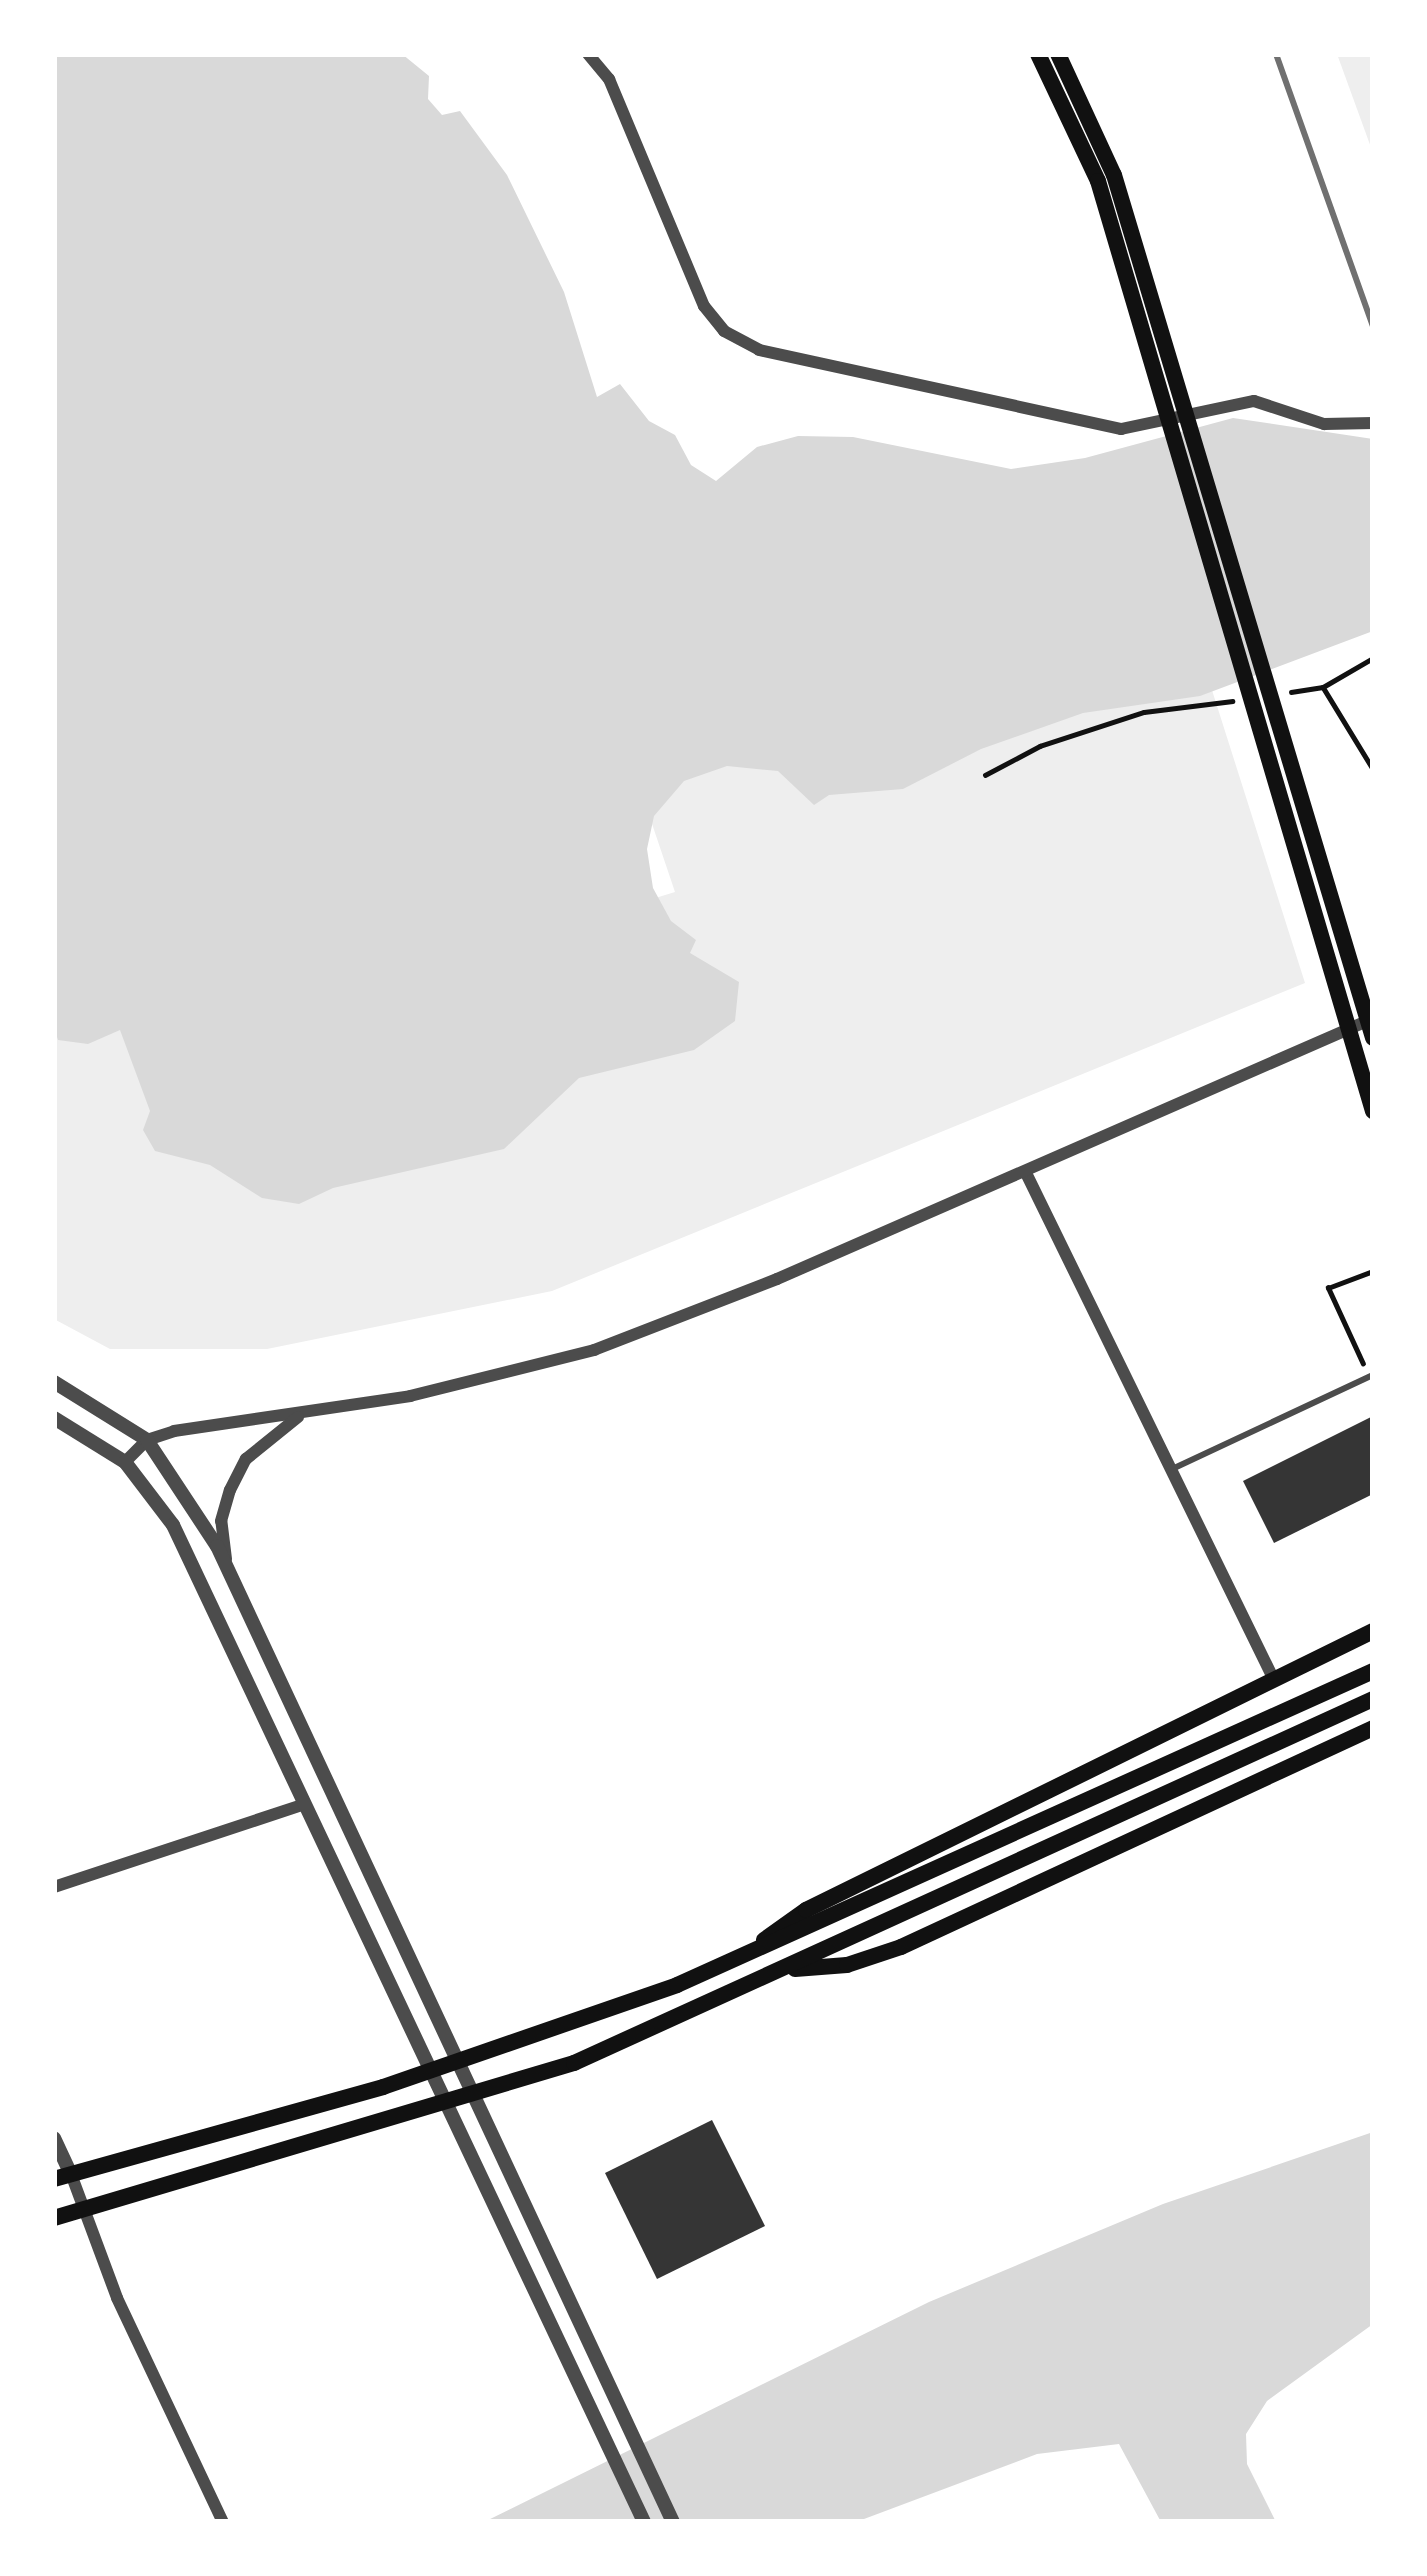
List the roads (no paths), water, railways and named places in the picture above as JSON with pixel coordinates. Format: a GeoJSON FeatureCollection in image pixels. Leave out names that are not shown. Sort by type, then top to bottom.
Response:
{"type":"FeatureCollection","features":[{"type":"Feature","properties":{"kind":"main road"},"geometry":{"type":"LineString","coordinates":[[1037,54],[1098,181],[1243,702],[1373,1111]]}},
{"type":"Feature","properties":{"kind":"main road"},"geometry":{"type":"LineString","coordinates":[[1058,54],[1114,175],[1275,696],[1370,1029]]}},
{"type":"Feature","properties":{"kind":"main road"},"geometry":{"type":"LineString","coordinates":[[734,1961],[806,1910],[1373,1631]]}},
{"type":"Feature","properties":{"kind":"main road"},"geometry":{"type":"LineString","coordinates":[[63,2176],[433,2070],[734,1961],[1373,1671]]}},
{"type":"Feature","properties":{"kind":"main road"},"geometry":{"type":"LineString","coordinates":[[54,2218],[574,2063],[1373,1699]]}},
{"type":"Feature","properties":{"kind":"main road"},"geometry":{"type":"LineString","coordinates":[[782,1970],[847,1965],[902,1947],[1373,1728]]}},
{"type":"Feature","properties":{"kind":"street"},"geometry":{"type":"LineString","coordinates":[[588,54],[608,80],[704,306],[724,331],[759,350],[1121,429],[1254,401],[1324,424],[1373,423]]}},
{"type":"Feature","properties":{"kind":"street"},"geometry":{"type":"LineString","coordinates":[[125,1462],[147,1440],[301,1415],[594,1350],[1025,1173],[1346,1029],[1370,1029]]}},
{"type":"Feature","properties":{"kind":"street"},"geometry":{"type":"LineString","coordinates":[[1025,1173],[1274,1680]]}},
{"type":"Feature","properties":{"kind":"street"},"geometry":{"type":"LineString","coordinates":[[54,1382],[147,1440],[226,1566],[673,2522]]}},
{"type":"Feature","properties":{"kind":"street"},"geometry":{"type":"LineString","coordinates":[[226,1566],[221,1521],[230,1490],[256,1449],[301,1415]]}},
{"type":"Feature","properties":{"kind":"street"},"geometry":{"type":"LineString","coordinates":[[54,1418],[125,1462],[173,1525],[644,2522]]}},
{"type":"Feature","properties":{"kind":"street"},"geometry":{"type":"LineString","coordinates":[[54,1887],[305,1804]]}},
{"type":"Feature","properties":{"kind":"street"},"geometry":{"type":"LineString","coordinates":[[54,2138],[63,2176],[85,2209],[117,2298],[223,2522]]}},
{"type":"Feature","properties":{"kind":"lane"},"geometry":{"type":"LineString","coordinates":[[1170,1470],[1371,1376]]}},
{"type":"Feature","properties":{"kind":"railway"},"geometry":{"type":"LineString","coordinates":[[1276,54],[1373,326]]}}]}
